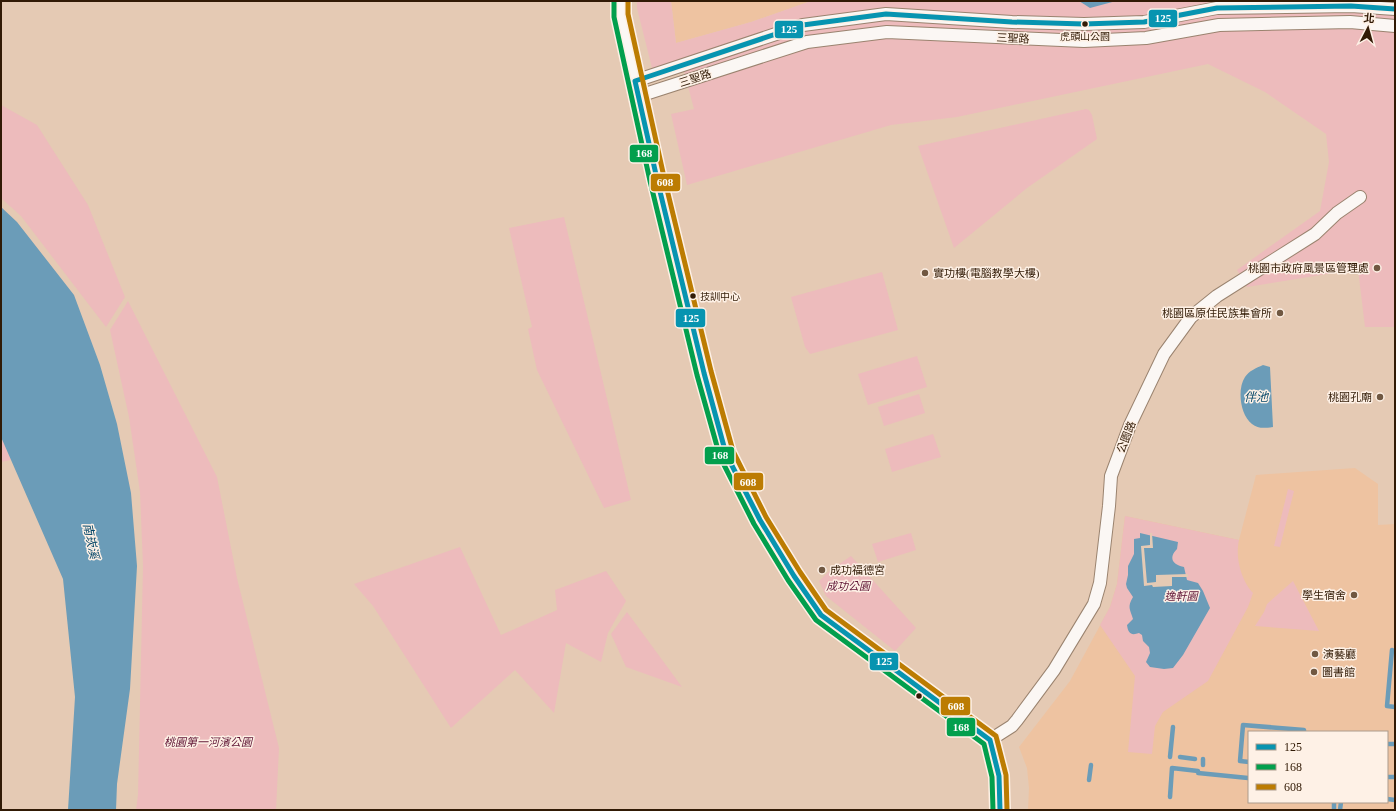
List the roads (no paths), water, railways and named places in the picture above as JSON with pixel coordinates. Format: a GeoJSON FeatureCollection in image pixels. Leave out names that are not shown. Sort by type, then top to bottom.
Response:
{"type":"FeatureCollection","features":[{"type":"Feature","properties":{"kind":"street"},"geometry":{"type":"LineString","coordinates":[[621,1],[621,15],[638,96],[704,373],[726,454],[760,520],[794,576],[822,615],[990,740],[999,776],[1000,810]]}},
{"type":"Feature","properties":{"kind":"street","name":"三聖路"},"geometry":{"type":"LineString","coordinates":[[635,81],[803,25],[886,14],[1012,22],[1084,24],[1144,22],[1217,8],[1352,6],[1395,9]]}},
{"type":"Feature","properties":{"kind":"street","name":"三聖路"},"geometry":{"type":"LineString","coordinates":[[638,96],[807,42],[887,32],[1084,41],[1146,38],[1219,25],[1350,22],[1395,26]]}},
{"type":"Feature","properties":{"kind":"street","name":"公園路"},"geometry":{"type":"LineString","coordinates":[[990,740],[1012,726],[1017,720],[1054,670],[1094,604],[1100,583],[1111,476],[1130,425],[1164,354],[1191,317],[1217,296],[1315,234],[1337,213],[1360,197]]}},
{"type":"Feature","properties":{"kind":"water"},"geometry":{"type":"Polygon","coordinates":[[[1079,1],[1116,1],[1090,8],[1079,1]]]}},
{"type":"Feature","properties":{"kind":"water","name":"南崁溪"},"geometry":{"type":"Polygon","coordinates":[[[1,207],[17,222],[74,295],[100,365],[117,424],[131,493],[137,566],[130,689],[117,784],[116,810],[68,810],[75,697],[63,579],[1,437],[1,207]]]}},
{"type":"Feature","properties":{"kind":"water","name":"伴池"},"geometry":{"type":"Polygon","coordinates":[[[1263,365],[1270,367],[1273,427],[1264,428],[1254,426],[1248,420],[1242,408],[1241,402],[1241,388],[1245,377],[1251,371],[1263,365]]]}},
{"type":"Feature","properties":{"kind":"water"},"geometry":{"type":"Polygon","coordinates":[[[1140,533],[1178,542],[1177,549],[1172,558],[1173,561],[1177,565],[1184,567],[1187,580],[1198,583],[1210,608],[1183,655],[1173,668],[1164,669],[1150,667],[1146,662],[1150,653],[1149,647],[1143,641],[1142,635],[1139,633],[1132,634],[1127,628],[1127,625],[1133,619],[1130,606],[1133,597],[1126,584],[1128,566],[1134,554],[1134,539],[1140,538],[1140,533]]]}},
{"type":"Feature","properties":{"kind":"waterway"},"geometry":{"type":"LineString","coordinates":[[1392,650],[1387,706],[1395,707]]}},
{"type":"Feature","properties":{"kind":"waterway"},"geometry":{"type":"LineString","coordinates":[[1248,762],[1240,761],[1243,725],[1304,731]]}},
{"type":"Feature","properties":{"kind":"waterway"},"geometry":{"type":"LineString","coordinates":[[1170,757],[1173,727]]}},
{"type":"Feature","properties":{"kind":"waterway"},"geometry":{"type":"LineString","coordinates":[[1388,744],[1395,744]]}},
{"type":"Feature","properties":{"kind":"waterway"},"geometry":{"type":"LineString","coordinates":[[1180,757],[1195,759]]}},
{"type":"Feature","properties":{"kind":"waterway"},"geometry":{"type":"LineString","coordinates":[[1203,759],[1203,765]]}},
{"type":"Feature","properties":{"kind":"waterway"},"geometry":{"type":"LineString","coordinates":[[1089,780],[1091,765]]}},
{"type":"Feature","properties":{"kind":"waterway"},"geometry":{"type":"LineString","coordinates":[[1170,797],[1172,768],[1198,771],[1198,773],[1248,778]]}},
{"type":"Feature","properties":{"kind":"waterway"},"geometry":{"type":"LineString","coordinates":[[1388,777],[1395,777]]}},
{"type":"Feature","properties":{"kind":"waterway"},"geometry":{"type":"LineString","coordinates":[[1388,799],[1395,800]]}},
{"type":"Feature","properties":{"kind":"waterway"},"geometry":{"type":"LineString","coordinates":[[1334,803],[1334,810]]}},
{"type":"Feature","properties":{"kind":"waterway"},"geometry":{"type":"LineString","coordinates":[[1340,810],[1341,803]]}},
{"type":"Feature","properties":{"kind":"place","name":"虎頭山公園"},"geometry":{"type":"Point","coordinates":[1085,24]}},
{"type":"Feature","properties":{"kind":"place","name":"桃園市政府風景區管理處"},"geometry":{"type":"Point","coordinates":[1377,268]}},
{"type":"Feature","properties":{"kind":"place","name":"實功樓(電腦教學大樓)"},"geometry":{"type":"Point","coordinates":[925,273]}},
{"type":"Feature","properties":{"kind":"place","name":"技訓中心"},"geometry":{"type":"Point","coordinates":[693,296]}},
{"type":"Feature","properties":{"kind":"place","name":"桃園區原住民族集會所"},"geometry":{"type":"Point","coordinates":[1280,313]}},
{"type":"Feature","properties":{"kind":"place","name":"桃園孔廟"},"geometry":{"type":"Point","coordinates":[1380,397]}},
{"type":"Feature","properties":{"kind":"place","name":"成功福德宮"},"geometry":{"type":"Point","coordinates":[822,570]}},
{"type":"Feature","properties":{"kind":"place","name":"學生宿舍"},"geometry":{"type":"Point","coordinates":[1354,595]}},
{"type":"Feature","properties":{"kind":"place","name":"演藝廳"},"geometry":{"type":"Point","coordinates":[1315,654]}},
{"type":"Feature","properties":{"kind":"place","name":"圖書館"},"geometry":{"type":"Point","coordinates":[1314,672]}},
{"type":"Feature","properties":{"kind":"park label","name":"成功公園"},"geometry":{"type":"Point","coordinates":[848,586]}},
{"type":"Feature","properties":{"kind":"park label","name":"逸軒園"},"geometry":{"type":"Point","coordinates":[1181,596]}},
{"type":"Feature","properties":{"kind":"park label","name":"桃園第一河濱公園"},"geometry":{"type":"Point","coordinates":[208,742]}}]}
